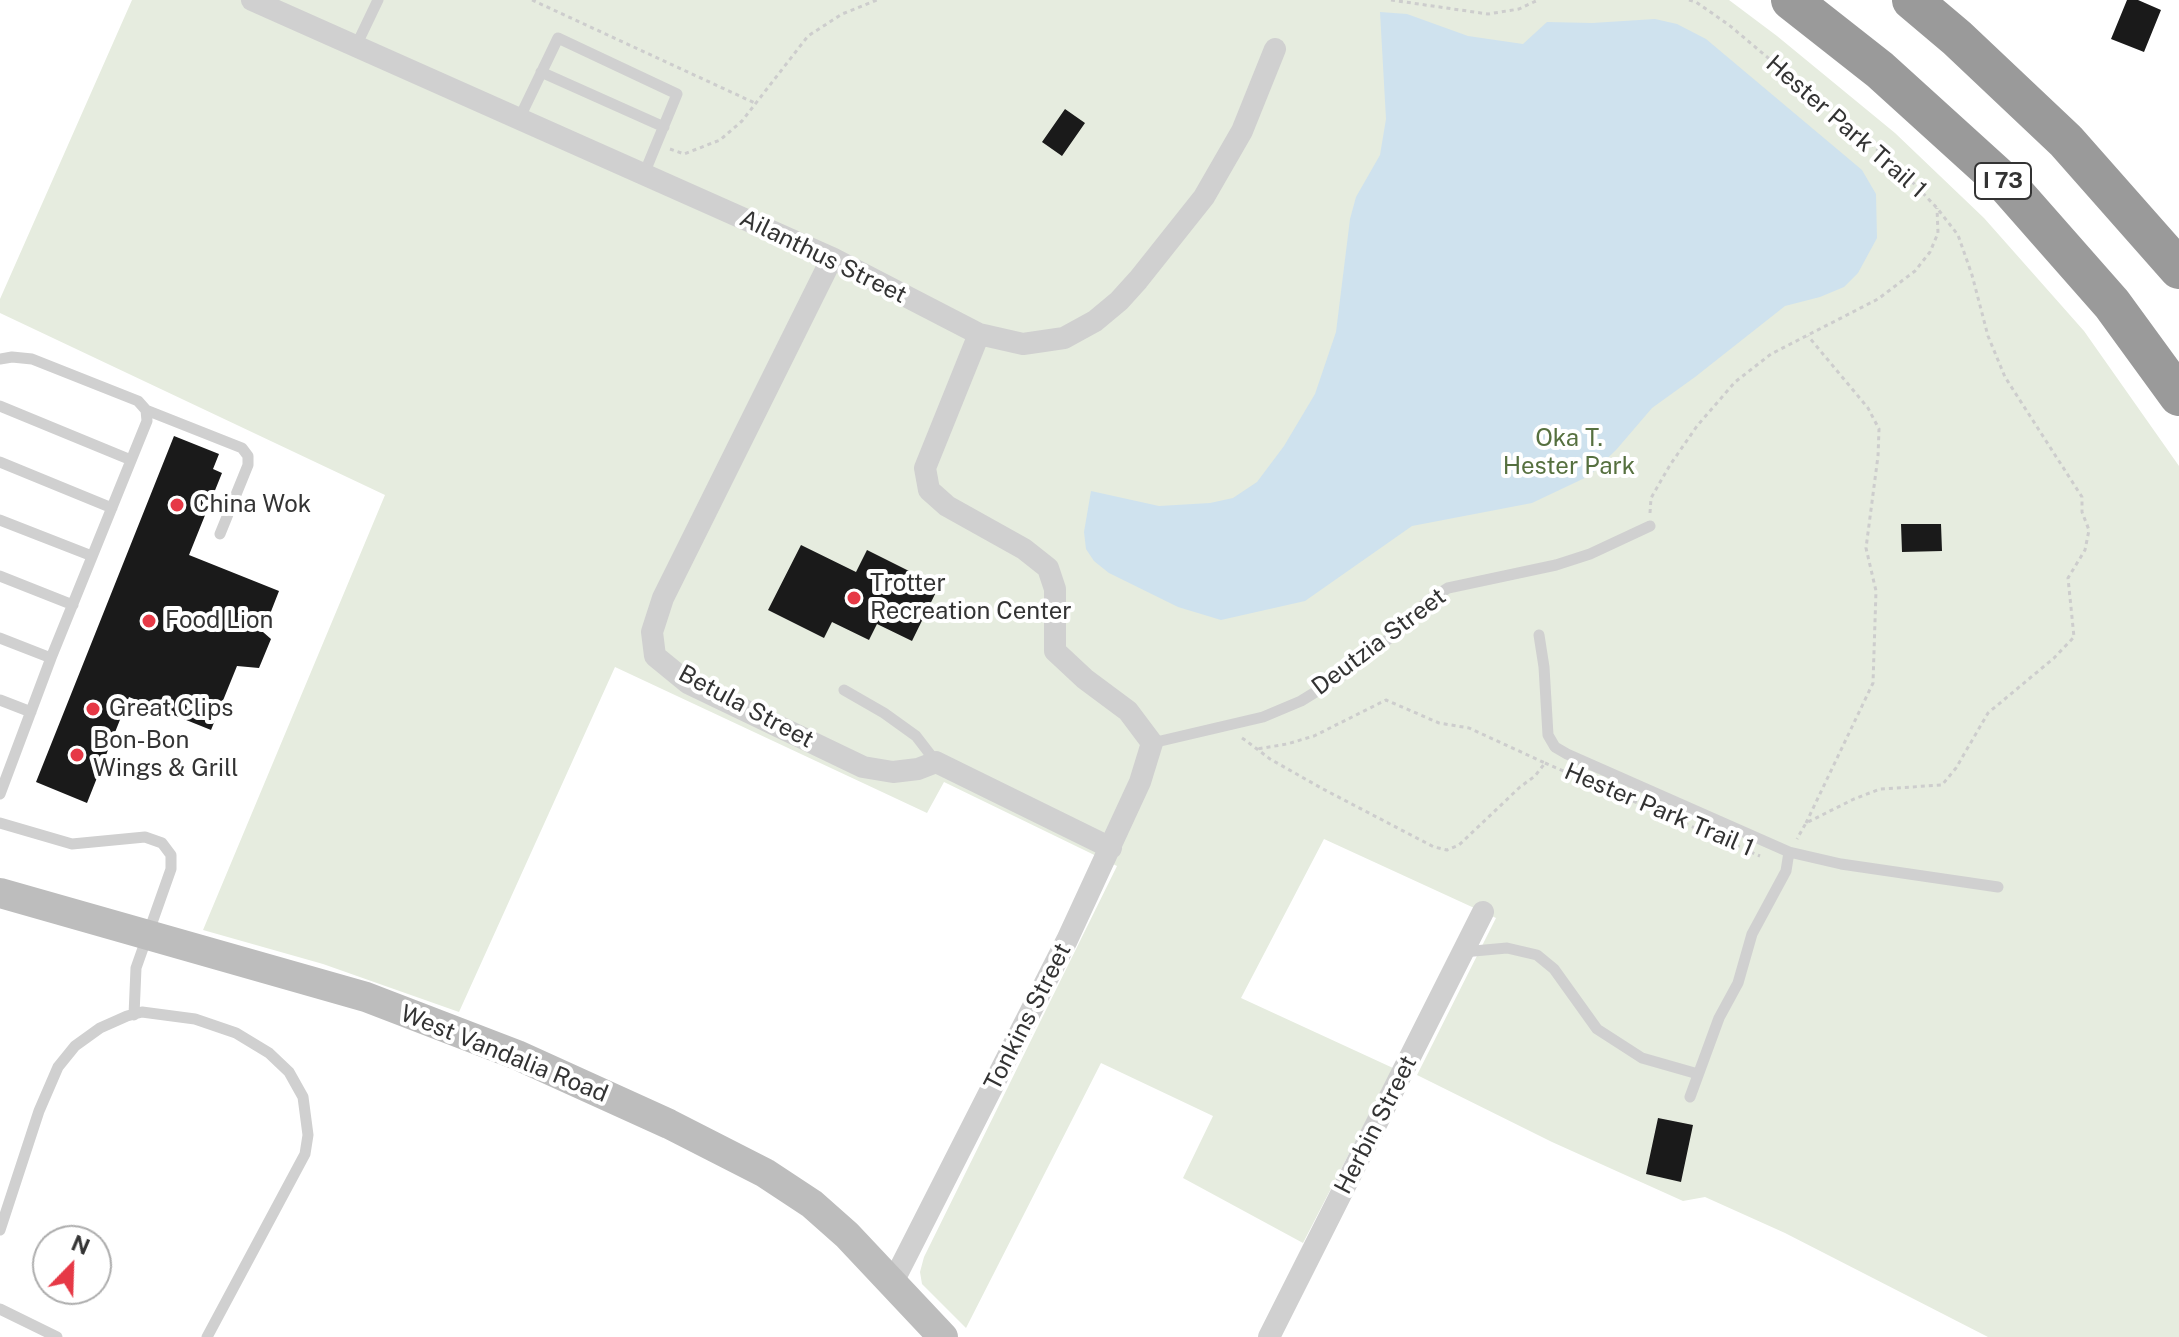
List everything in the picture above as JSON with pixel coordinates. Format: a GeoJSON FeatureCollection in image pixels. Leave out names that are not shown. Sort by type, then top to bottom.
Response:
{"type":"FeatureCollection","features":[{"type":"Feature","properties":{"kind":"highway","name":"I 73"},"geometry":{"type":"LineString","coordinates":[[1791,0],[1880,70],[2009,187],[2112,304],[2179,396]]}},
{"type":"Feature","properties":{"kind":"highway"},"geometry":{"type":"LineString","coordinates":[[1912,0],[2066,141],[2179,269]]}},
{"type":"Feature","properties":{"kind":"street","name":"Ailanthus Street"},"geometry":{"type":"LineString","coordinates":[[252,0],[832,258],[979,334],[1023,344],[1064,338],[1095,321],[1119,301],[1188,221],[1242,131],[1275,49]]}},
{"type":"Feature","properties":{"kind":"street","name":"Betula Street"},"geometry":{"type":"LineString","coordinates":[[832,258],[663,598],[652,632],[655,656],[688,683],[863,767],[893,772],[918,769],[936,762]]}},
{"type":"Feature","properties":{"kind":"street"},"geometry":{"type":"LineString","coordinates":[[979,334],[925,468],[929,490],[947,506],[1024,549],[1048,568],[1055,589],[1055,651],[1085,679],[1128,711],[1152,743]]}},
{"type":"Feature","properties":{"kind":"street","name":"Tonkins Street"},"geometry":{"type":"LineString","coordinates":[[892,1284],[1067,940],[1140,782],[1152,743]]}},
{"type":"Feature","properties":{"kind":"street"},"geometry":{"type":"LineString","coordinates":[[936,762],[1111,848]]}},
{"type":"Feature","properties":{"kind":"street","name":"West Vandalia Road"},"geometry":{"type":"LineString","coordinates":[[0,893],[366,997],[517,1055],[669,1124],[765,1173],[812,1204],[847,1235],[943,1337]]}},
{"type":"Feature","properties":{"kind":"street","name":"Herbin Street"},"geometry":{"type":"LineString","coordinates":[[1269,1337],[1483,912]]}},
{"type":"Feature","properties":{"kind":"lane"},"geometry":{"type":"LineString","coordinates":[[356,46],[378,0]]}},
{"type":"Feature","properties":{"kind":"lane"},"geometry":{"type":"LineString","coordinates":[[519,119],[558,38],[677,94],[644,174]]}},
{"type":"Feature","properties":{"kind":"lane"},"geometry":{"type":"LineString","coordinates":[[541,72],[664,127]]}},
{"type":"Feature","properties":{"kind":"lane"},"geometry":{"type":"LineString","coordinates":[[0,359],[32,359],[138,401],[146,410],[242,448],[248,456],[248,465],[220,534]]}},
{"type":"Feature","properties":{"kind":"lane"},"geometry":{"type":"LineString","coordinates":[[0,406],[131,460]]}},
{"type":"Feature","properties":{"kind":"lane"},"geometry":{"type":"LineString","coordinates":[[0,794],[6,762],[31,712],[147,421],[146,410]]}},
{"type":"Feature","properties":{"kind":"lane"},"geometry":{"type":"LineString","coordinates":[[0,462],[112,508]]}},
{"type":"Feature","properties":{"kind":"lane"},"geometry":{"type":"LineString","coordinates":[[0,520],[92,556]]}},
{"type":"Feature","properties":{"kind":"lane","name":"Deutzia Street"},"geometry":{"type":"LineString","coordinates":[[1152,743],[1263,717],[1289,706],[1348,672],[1398,631],[1429,600],[1448,588],[1556,565],[1590,554],[1650,526]]}},
{"type":"Feature","properties":{"kind":"lane"},"geometry":{"type":"LineString","coordinates":[[0,576],[73,605]]}},
{"type":"Feature","properties":{"kind":"lane"},"geometry":{"type":"LineString","coordinates":[[1539,635],[1544,667],[1545,723],[1555,747],[1789,852],[1841,864],[1998,887]]}},
{"type":"Feature","properties":{"kind":"lane"},"geometry":{"type":"LineString","coordinates":[[0,638],[51,658]]}},
{"type":"Feature","properties":{"kind":"lane"},"geometry":{"type":"LineString","coordinates":[[844,690],[916,736],[936,762]]}},
{"type":"Feature","properties":{"kind":"lane"},"geometry":{"type":"LineString","coordinates":[[0,700],[31,712]]}},
{"type":"Feature","properties":{"kind":"lane"},"geometry":{"type":"LineString","coordinates":[[0,823],[72,844],[145,837],[162,843],[171,855],[171,869],[136,968],[134,1015]]}},
{"type":"Feature","properties":{"kind":"lane"},"geometry":{"type":"LineString","coordinates":[[1690,1097],[1719,1018],[1738,983],[1752,934],[1786,871],[1789,852]]}},
{"type":"Feature","properties":{"kind":"lane"},"geometry":{"type":"LineString","coordinates":[[1463,952],[1507,948],[1537,955],[1554,969],[1597,1029],[1642,1058],[1698,1074]]}},
{"type":"Feature","properties":{"kind":"lane"},"geometry":{"type":"LineString","coordinates":[[0,1230],[39,1111],[58,1067],[75,1046],[100,1028],[142,1012],[195,1019],[236,1033],[269,1053],[289,1072],[303,1097],[308,1135],[305,1154],[207,1337]]}},
{"type":"Feature","properties":{"kind":"lane"},"geometry":{"type":"LineString","coordinates":[[0,1309],[57,1337]]}},
{"type":"Feature","properties":{"kind":"path"},"geometry":{"type":"LineString","coordinates":[[532,0],[757,104]]}},
{"type":"Feature","properties":{"kind":"path"},"geometry":{"type":"LineString","coordinates":[[670,149],[684,154],[720,140],[757,104],[808,36],[842,14],[877,0]]}},
{"type":"Feature","properties":{"kind":"path"},"geometry":{"type":"LineString","coordinates":[[1391,0],[1488,14],[1519,9],[1538,0]]}},
{"type":"Feature","properties":{"kind":"path","name":"Hester Park Trail 1"},"geometry":{"type":"LineString","coordinates":[[1689,0],[1729,25],[1898,167],[1958,235],[1988,336],[2005,377],[2082,497],[2082,512],[2089,530],[2085,550],[2068,578],[2074,637],[2054,658],[1988,713],[1956,768],[1942,785],[1880,789],[1854,799],[1806,823],[1789,852]]}},
{"type":"Feature","properties":{"kind":"path"},"geometry":{"type":"LineString","coordinates":[[1650,526],[1651,498],[1697,426],[1735,382],[1771,354],[1878,299],[1915,271],[1930,252],[1938,233],[1937,208]]}},
{"type":"Feature","properties":{"kind":"path"},"geometry":{"type":"LineString","coordinates":[[1806,823],[1873,683],[1876,591],[1866,548],[1879,429],[1868,408],[1808,336]]}},
{"type":"Feature","properties":{"kind":"path"},"geometry":{"type":"LineString","coordinates":[[1226,726],[1257,749],[1323,789],[1434,847],[1447,850],[1459,845],[1535,776],[1545,763],[1469,728],[1439,723],[1386,700],[1314,736],[1257,749]]}},
{"type":"Feature","properties":{"kind":"path","name":"Hester Park Trail 1"},"geometry":{"type":"LineString","coordinates":[[1545,763],[1759,858],[1766,842]]}},
{"type":"Feature","properties":{"kind":"green space","name":"Oka T. Hester Park"},"geometry":{"type":"Polygon","coordinates":[[[132,0],[1729,0],[1895,133],[1984,218],[2084,331],[2179,466],[2179,1337],[1988,1337],[1785,1233],[1705,1197],[1683,1201],[1552,1142],[1417,1075],[1496,918],[1324,839],[1241,998],[1393,1068],[1303,1243],[1183,1178],[1213,1116],[1101,1063],[966,1328],[922,1284],[920,1272],[924,1257],[1117,866],[944,782],[927,813],[615,667],[459,1012],[323,964],[203,930],[385,495],[0,313],[0,299],[132,0]]]}},
{"type":"Feature","properties":{"kind":"water"},"geometry":{"type":"Polygon","coordinates":[[[1380,12],[1407,14],[1468,36],[1523,44],[1547,22],[1655,19],[1677,24],[1706,39],[1862,170],[1876,194],[1877,238],[1858,273],[1844,287],[1785,306],[1652,408],[1589,476],[1532,503],[1412,526],[1305,601],[1221,620],[1178,607],[1109,573],[1094,561],[1086,549],[1084,532],[1091,491],[1159,506],[1210,503],[1233,498],[1257,482],[1284,446],[1315,394],[1336,332],[1350,219],[1356,197],[1380,155],[1386,119],[1380,12]]]}},
{"type":"Feature","properties":{"kind":"building"},"geometry":{"type":"Polygon","coordinates":[[[2127,0],[2138,0],[2161,10],[2144,52],[2111,39],[2127,0]]]}},
{"type":"Feature","properties":{"kind":"building"},"geometry":{"type":"Polygon","coordinates":[[[1065,109],[1085,123],[1062,156],[1042,142],[1065,109]]]}},
{"type":"Feature","properties":{"kind":"building"},"geometry":{"type":"Polygon","coordinates":[[[174,436],[219,454],[213,469],[222,473],[189,555],[279,591],[263,632],[271,639],[259,668],[237,666],[211,730],[129,697],[87,803],[36,782],[174,436]]]}},
{"type":"Feature","properties":{"kind":"building"},"geometry":{"type":"Polygon","coordinates":[[[1901,524],[1941,524],[1942,551],[1902,552],[1901,524]]]}},
{"type":"Feature","properties":{"kind":"building","name":"Trotter Recreation Center"},"geometry":{"type":"Polygon","coordinates":[[[801,545],[856,572],[867,550],[939,586],[912,641],[877,624],[869,640],[832,622],[824,638],[768,610],[801,545]]]}},
{"type":"Feature","properties":{"kind":"building"},"geometry":{"type":"Polygon","coordinates":[[[1658,1118],[1693,1125],[1681,1182],[1646,1174],[1658,1118]]]}},
{"type":"Feature","properties":{"kind":"place","name":"China Wok"},"geometry":{"type":"Point","coordinates":[177,505]}},
{"type":"Feature","properties":{"kind":"place","name":"Trotter Recreation Center"},"geometry":{"type":"Point","coordinates":[854,598]}},
{"type":"Feature","properties":{"kind":"place","name":"Food Lion"},"geometry":{"type":"Point","coordinates":[149,621]}},
{"type":"Feature","properties":{"kind":"place","name":"Great Clips"},"geometry":{"type":"Point","coordinates":[93,709]}},
{"type":"Feature","properties":{"kind":"place","name":"Bon-Bon Wings & Grill"},"geometry":{"type":"Point","coordinates":[77,755]}}]}
